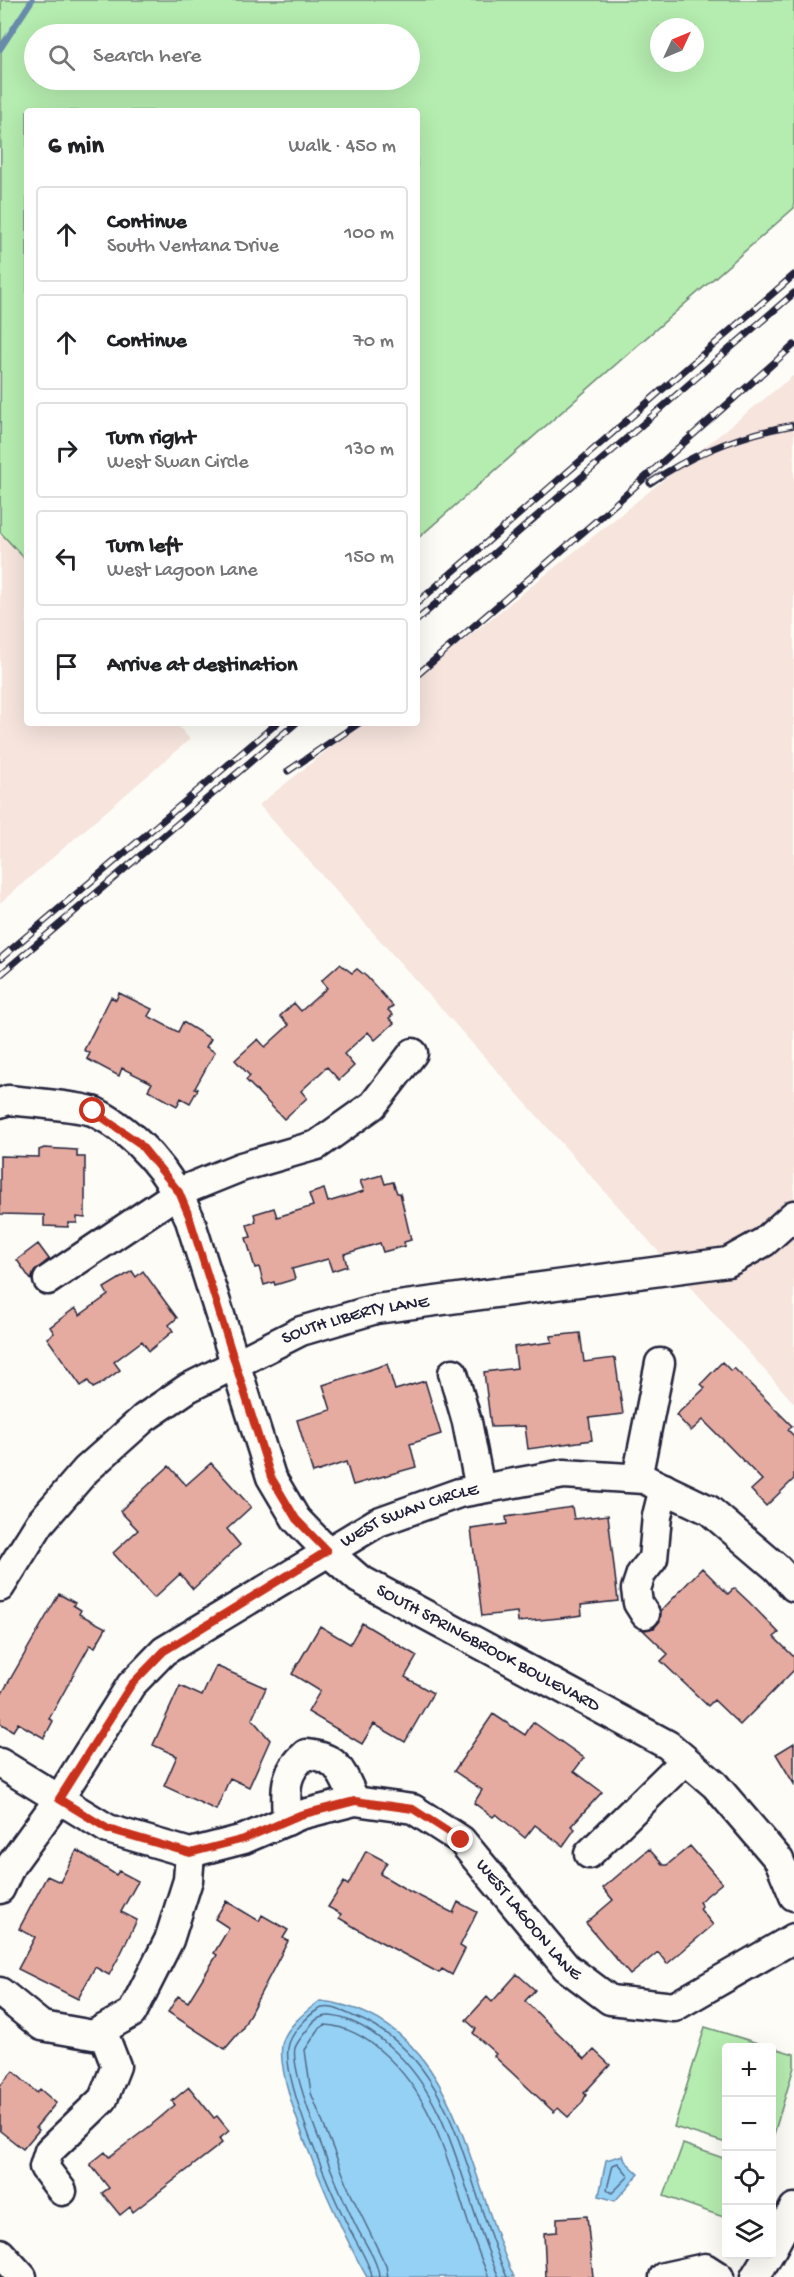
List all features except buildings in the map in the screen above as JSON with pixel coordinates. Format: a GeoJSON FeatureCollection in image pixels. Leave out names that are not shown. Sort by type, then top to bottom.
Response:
{"type":"FeatureCollection","features":[{"type":"Feature","properties":{"kind":"street"},"geometry":{"type":"LineString","coordinates":[[48,1280],[179,1192],[241,1167],[317,1145],[373,1105],[413,1053]]}},
{"type":"Feature","properties":{"kind":"street","name":"SOUTH SPRINGBROOK BOULEVARD"},"geometry":{"type":"LineString","coordinates":[[0,1103],[8,1100],[93,1111],[139,1143],[179,1192],[189,1216],[271,1477],[296,1519],[327,1551],[359,1579],[668,1745],[715,1785],[779,1860],[794,1896]]}},
{"type":"Feature","properties":{"kind":"street","name":"SOUTH LIBERTY LANE"},"geometry":{"type":"LineString","coordinates":[[0,1587],[40,1523],[86,1470],[144,1418],[188,1388],[234,1362],[301,1331],[376,1309],[728,1262],[764,1242],[792,1222]]}},
{"type":"Feature","properties":{"kind":"street"},"geometry":{"type":"LineString","coordinates":[[637,1478],[660,1363]]}},
{"type":"Feature","properties":{"kind":"street"},"geometry":{"type":"LineString","coordinates":[[453,1373],[467,1422],[480,1489]]}},
{"type":"Feature","properties":{"kind":"street","name":"WEST SWAN CIRCLE"},"geometry":{"type":"LineString","coordinates":[[0,1889],[11,1865],[59,1799],[131,1685],[164,1651],[378,1522],[459,1492],[564,1474],[637,1478],[664,1488],[709,1510],[777,1568],[794,1587]]}},
{"type":"Feature","properties":{"kind":"street"},"geometry":{"type":"LineString","coordinates":[[645,1614],[638,1603],[636,1589],[641,1574],[653,1559],[657,1516],[664,1488]]}},
{"type":"Feature","properties":{"kind":"street"},"geometry":{"type":"LineString","coordinates":[[287,1821],[286,1788],[292,1766],[306,1754],[325,1755],[339,1768],[355,1801]]}},
{"type":"Feature","properties":{"kind":"street"},"geometry":{"type":"LineString","coordinates":[[589,1854],[685,1760]]}},
{"type":"Feature","properties":{"kind":"street"},"geometry":{"type":"LineString","coordinates":[[0,1763],[108,1829],[190,1853],[188,1880],[169,1940],[132,2013],[93,2035],[42,2026],[0,1992]]}},
{"type":"Feature","properties":{"kind":"street","name":"WEST LAGOON LANE"},"geometry":{"type":"LineString","coordinates":[[190,1853],[244,1839],[287,1821],[355,1801],[413,1809],[461,1840],[566,1967],[610,2000],[674,2007],[794,1938]]}},
{"type":"Feature","properties":{"kind":"street"},"geometry":{"type":"LineString","coordinates":[[62,2192],[44,2167],[50,2151],[103,2099],[116,2066],[102,2030]]}},
{"type":"Feature","properties":{"kind":"street"},"geometry":{"type":"LineString","coordinates":[[776,2240],[794,2208]]}},
{"type":"Feature","properties":{"kind":"street"},"geometry":{"type":"LineString","coordinates":[[0,2253],[20,2276]]}},
{"type":"Feature","properties":{"kind":"street"},"geometry":{"type":"LineString","coordinates":[[664,2277],[705,2268],[719,2277]]}},
{"type":"Feature","properties":{"kind":"shaded area"},"geometry":{"type":"Polygon","coordinates":[[[794,375],[794,1403],[259,805],[357,726],[420,726],[420,676],[794,375]]]}},
{"type":"Feature","properties":{"kind":"shaded area"},"geometry":{"type":"Polygon","coordinates":[[[0,532],[24,558],[24,726],[178,726],[190,739],[0,903],[0,532]]]}},
{"type":"Feature","properties":{"kind":"green space"},"geometry":{"type":"Polygon","coordinates":[[[1,0],[794,0],[794,208],[420,536],[420,108],[24,108],[24,558],[0,532],[1,0]]]}},
{"type":"Feature","properties":{"kind":"green space"},"geometry":{"type":"Polygon","coordinates":[[[705,2027],[758,2043],[722,2043],[722,2142],[674,2127],[705,2027]]]}},
{"type":"Feature","properties":{"kind":"green space"},"geometry":{"type":"Polygon","coordinates":[[[776,2049],[794,2054],[794,2067],[776,2128],[776,2049]]]}},
{"type":"Feature","properties":{"kind":"green space"},"geometry":{"type":"Polygon","coordinates":[[[683,2144],[722,2158],[722,2217],[664,2196],[683,2144]]]}},
{"type":"Feature","properties":{"kind":"water"},"geometry":{"type":"Polygon","coordinates":[[[320,2001],[366,2013],[402,2037],[430,2069],[451,2108],[468,2150],[514,2277],[367,2277],[313,2162],[299,2126],[283,2065],[282,2045],[291,2026],[320,2001]]]}},
{"type":"Feature","properties":{"kind":"water"},"geometry":{"type":"Polygon","coordinates":[[[623,2155],[625,2161],[639,2174],[615,2201],[599,2196],[606,2160],[623,2155]]]}},
{"type":"Feature","properties":{"kind":"waterway"},"geometry":{"type":"LineString","coordinates":[[0,49],[32,0]]}},
{"type":"Feature","properties":{"kind":"railway"},"geometry":{"type":"LineString","coordinates":[[420,600],[794,275]]}},
{"type":"Feature","properties":{"kind":"railway"},"geometry":{"type":"LineString","coordinates":[[420,617],[794,293]]}},
{"type":"Feature","properties":{"kind":"railway"},"geometry":{"type":"LineString","coordinates":[[420,672],[596,521],[794,345]]}},
{"type":"Feature","properties":{"kind":"railway"},"geometry":{"type":"LineString","coordinates":[[650,483],[719,446],[737,439],[794,425]]}},
{"type":"Feature","properties":{"kind":"railway"},"geometry":{"type":"LineString","coordinates":[[0,959],[273,726]]}},
{"type":"Feature","properties":{"kind":"railway"},"geometry":{"type":"LineString","coordinates":[[0,975],[292,726]]}},
{"type":"Feature","properties":{"kind":"railway"},"geometry":{"type":"LineString","coordinates":[[288,771],[355,726]]}},
{"type":"Feature","properties":{"kind":"route"},"geometry":{"type":"LineString","coordinates":[[93,1111],[139,1143],[179,1192],[189,1216],[271,1477],[296,1519],[327,1551],[164,1651],[131,1685],[59,1799],[108,1829],[190,1853],[244,1839],[300,1815],[355,1801],[413,1809],[461,1840]]}}]}
